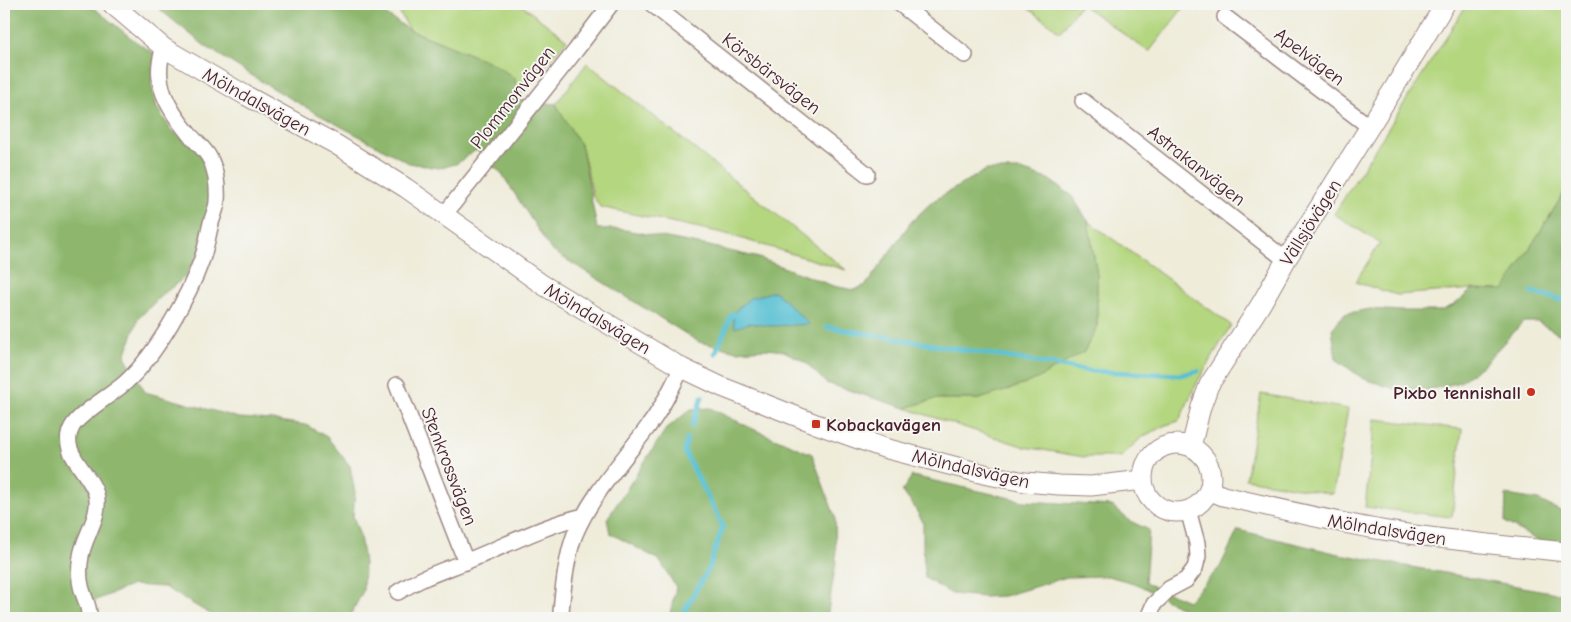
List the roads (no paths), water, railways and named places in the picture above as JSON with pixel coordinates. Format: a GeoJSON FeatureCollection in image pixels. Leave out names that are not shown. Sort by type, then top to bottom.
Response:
{"type":"FeatureCollection","features":[{"type":"Feature","properties":{"kind":"street","name":"Mölndalsvägen"},"geometry":{"type":"LineString","coordinates":[[112,4],[164,48],[337,145],[406,188],[543,285],[682,368],[722,388],[884,448],[988,475],[1025,482],[1059,485],[1091,486],[1144,480]]}},
{"type":"Feature","properties":{"kind":"street","name":"Plommonvägen"},"geometry":{"type":"LineString","coordinates":[[444,215],[611,4]]}},
{"type":"Feature","properties":{"kind":"street","name":"Körsbärsvägen"},"geometry":{"type":"LineString","coordinates":[[652,4],[867,174]]}},
{"type":"Feature","properties":{"kind":"street"},"geometry":{"type":"LineString","coordinates":[[900,4],[965,55]]}},
{"type":"Feature","properties":{"kind":"street","name":"Vällsjövägen"},"geometry":{"type":"LineString","coordinates":[[1191,447],[1201,407],[1209,385],[1261,304],[1286,260],[1445,4]]}},
{"type":"Feature","properties":{"kind":"street","name":"Apelvägen"},"geometry":{"type":"LineString","coordinates":[[1225,17],[1370,126]]}},
{"type":"Feature","properties":{"kind":"street"},"geometry":{"type":"LineString","coordinates":[[89,618],[90,612],[82,592],[80,558],[82,546],[97,510],[98,500],[92,484],[69,447],[68,436],[72,426],[80,418],[118,390],[140,370],[167,329],[189,290],[202,259],[217,202],[217,181],[213,164],[172,112],[163,92],[158,77],[164,48]]}},
{"type":"Feature","properties":{"kind":"street","name":"Astrakanvägen"},"geometry":{"type":"LineString","coordinates":[[1083,101],[1286,260]]}},
{"type":"Feature","properties":{"kind":"street"},"geometry":{"type":"LineString","coordinates":[[561,618],[565,575],[574,536],[584,516],[606,482],[651,423],[682,368]]}},
{"type":"Feature","properties":{"kind":"street","name":"Stenkrossvägen"},"geometry":{"type":"LineString","coordinates":[[397,385],[466,562]]}},
{"type":"Feature","properties":{"kind":"street"},"geometry":{"type":"LineString","coordinates":[[1176,444],[1191,447],[1207,462],[1211,479],[1209,490],[1200,503],[1188,510],[1173,511],[1158,506],[1148,495],[1144,480],[1144,470],[1148,461],[1158,450],[1167,446],[1176,444]]}},
{"type":"Feature","properties":{"kind":"street","name":"Mölndalsvägen"},"geometry":{"type":"LineString","coordinates":[[1209,490],[1223,496],[1323,519],[1384,530],[1479,543],[1567,552]]}},
{"type":"Feature","properties":{"kind":"street"},"geometry":{"type":"LineString","coordinates":[[1148,618],[1154,604],[1169,589],[1186,580],[1195,568],[1198,556],[1198,543],[1188,510]]}},
{"type":"Feature","properties":{"kind":"street"},"geometry":{"type":"LineString","coordinates":[[398,592],[416,580],[466,562],[564,521],[584,516]]}},
{"type":"Feature","properties":{"kind":"water"},"geometry":{"type":"Polygon","coordinates":[[[775,291],[809,324],[771,326],[750,323],[735,328],[732,314],[750,298],[775,291]]]}},
{"type":"Feature","properties":{"kind":"waterway"},"geometry":{"type":"LineString","coordinates":[[1531,292],[1567,301]]}},
{"type":"Feature","properties":{"kind":"waterway"},"geometry":{"type":"LineString","coordinates":[[715,354],[732,314],[738,315]]}},
{"type":"Feature","properties":{"kind":"waterway"},"geometry":{"type":"LineString","coordinates":[[827,327],[1090,371],[1180,375],[1198,371]]}},
{"type":"Feature","properties":{"kind":"waterway"},"geometry":{"type":"LineString","coordinates":[[692,426],[702,397]]}},
{"type":"Feature","properties":{"kind":"waterway"},"geometry":{"type":"LineString","coordinates":[[680,618],[709,568],[723,526],[684,451],[687,439]]}},
{"type":"Feature","properties":{"kind":"place","name":"Pixbo tennishall"},"geometry":{"type":"Point","coordinates":[1531,392]}},
{"type":"Feature","properties":{"kind":"place","name":"Kobackavägen"},"geometry":{"type":"Point","coordinates":[816,424]}}]}
